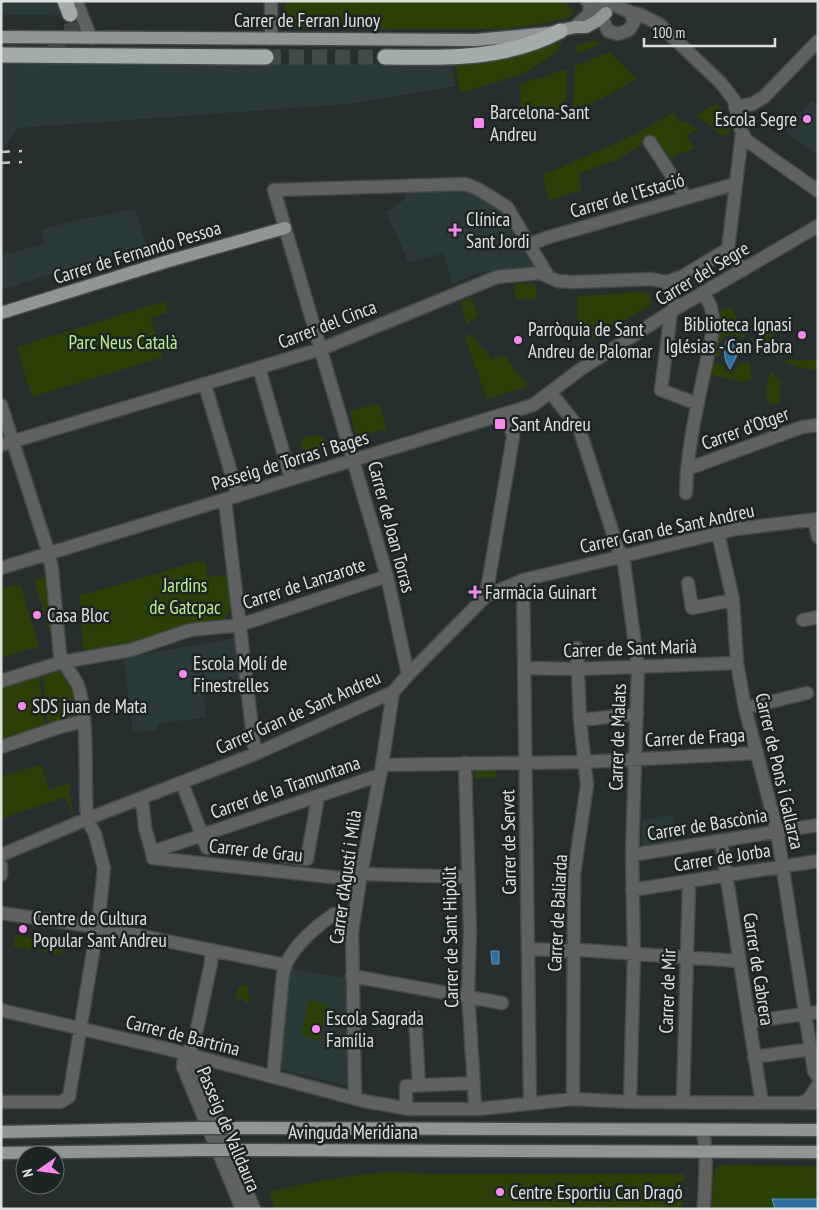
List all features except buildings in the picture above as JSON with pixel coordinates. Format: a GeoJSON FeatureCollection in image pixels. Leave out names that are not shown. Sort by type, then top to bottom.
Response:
{"type":"FeatureCollection","features":[{"type":"Feature","properties":{"kind":"highway"},"geometry":{"type":"LineString","coordinates":[[385,57],[452,57],[507,51],[542,41],[567,29]]}},
{"type":"Feature","properties":{"kind":"highway"},"geometry":{"type":"LineString","coordinates":[[1,55],[43,53],[266,57]]}},
{"type":"Feature","properties":{"kind":"main road","name":"Carrer de Ferran Junoy"},"geometry":{"type":"LineString","coordinates":[[1,37],[476,40],[588,26],[604,14]]}},
{"type":"Feature","properties":{"kind":"main road","name":"Carrer de Fernando Pessoa"},"geometry":{"type":"LineString","coordinates":[[1,313],[165,262],[285,228]]}},
{"type":"Feature","properties":{"kind":"main road","name":"Avinguda Meridiana"},"geometry":{"type":"LineString","coordinates":[[1,1132],[198,1128],[818,1130]]}},
{"type":"Feature","properties":{"kind":"main road","name":"Avinguda Meridiana"},"geometry":{"type":"LineString","coordinates":[[1,1153],[204,1150],[818,1152]]}},
{"type":"Feature","properties":{"kind":"street"},"geometry":{"type":"LineString","coordinates":[[271,1],[272,39]]}},
{"type":"Feature","properties":{"kind":"street"},"geometry":{"type":"LineString","coordinates":[[589,3],[604,14],[608,31],[618,34],[627,32],[634,22],[624,10]]}},
{"type":"Feature","properties":{"kind":"street"},"geometry":{"type":"LineString","coordinates":[[567,29],[589,14],[589,3]]}},
{"type":"Feature","properties":{"kind":"street"},"geometry":{"type":"LineString","coordinates":[[70,5],[91,38]]}},
{"type":"Feature","properties":{"kind":"street"},"geometry":{"type":"LineString","coordinates":[[604,14],[611,9],[624,10],[651,20],[666,30],[690,52],[732,95],[742,134],[728,249],[743,270]]}},
{"type":"Feature","properties":{"kind":"street"},"geometry":{"type":"LineString","coordinates":[[632,26],[651,20]]}},
{"type":"Feature","properties":{"kind":"street"},"geometry":{"type":"LineString","coordinates":[[735,107],[752,104],[764,97],[818,41]]}},
{"type":"Feature","properties":{"kind":"street"},"geometry":{"type":"LineString","coordinates":[[742,134],[749,142],[818,191]]}},
{"type":"Feature","properties":{"kind":"street"},"geometry":{"type":"LineString","coordinates":[[650,142],[686,198]]}},
{"type":"Feature","properties":{"kind":"street","name":"Carrer de Joan Torras"},"geometry":{"type":"LineString","coordinates":[[408,675],[387,576],[274,190],[465,184],[478,189],[508,207],[530,244]]}},
{"type":"Feature","properties":{"kind":"street","name":"Carrer de l'Estació"},"geometry":{"type":"LineString","coordinates":[[530,244],[735,184]]}},
{"type":"Feature","properties":{"kind":"street","name":"Carrer del Segre"},"geometry":{"type":"LineString","coordinates":[[581,369],[673,311],[818,226]]}},
{"type":"Feature","properties":{"kind":"street"},"geometry":{"type":"LineString","coordinates":[[530,244],[548,276]]}},
{"type":"Feature","properties":{"kind":"street"},"geometry":{"type":"LineString","coordinates":[[698,404],[661,390],[673,311],[667,282],[683,276],[728,249]]}},
{"type":"Feature","properties":{"kind":"street","name":"Carrer del Cinca"},"geometry":{"type":"LineString","coordinates":[[7,443],[321,349],[497,277],[540,273],[558,280],[574,282],[651,280],[667,282]]}},
{"type":"Feature","properties":{"kind":"street"},"geometry":{"type":"LineString","coordinates":[[686,494],[686,469],[714,324],[711,307],[704,293]]}},
{"type":"Feature","properties":{"kind":"street"},"geometry":{"type":"LineString","coordinates":[[259,368],[291,480]]}},
{"type":"Feature","properties":{"kind":"street","name":"Passeig de Torras i Bages"},"geometry":{"type":"LineString","coordinates":[[1,568],[533,405],[581,369]]}},
{"type":"Feature","properties":{"kind":"street"},"geometry":{"type":"LineString","coordinates":[[205,385],[238,496]]}},
{"type":"Feature","properties":{"kind":"street","name":"Carrer de Malats"},"geometry":{"type":"LineString","coordinates":[[550,393],[579,428],[618,549],[623,555],[638,667],[632,855],[634,954],[630,1102]]}},
{"type":"Feature","properties":{"kind":"street"},"geometry":{"type":"LineString","coordinates":[[1,405],[7,443],[49,554],[62,662],[73,675],[79,687],[84,721],[87,819],[95,834],[104,868],[97,927],[69,1097],[62,1102],[1,1102]]}},
{"type":"Feature","properties":{"kind":"street"},"geometry":{"type":"LineString","coordinates":[[486,596],[513,436],[508,413]]}},
{"type":"Feature","properties":{"kind":"street","name":"Carrer d'Otger"},"geometry":{"type":"LineString","coordinates":[[686,469],[802,428],[818,425]]}},
{"type":"Feature","properties":{"kind":"street"},"geometry":{"type":"LineString","coordinates":[[225,500],[255,754]]}},
{"type":"Feature","properties":{"kind":"street"},"geometry":{"type":"LineString","coordinates":[[816,520],[818,537]]}},
{"type":"Feature","properties":{"kind":"street","name":"Carrer Gran de Sant Andreu"},"geometry":{"type":"LineString","coordinates":[[1,855],[87,819],[255,754],[393,692],[486,596],[523,580],[736,529],[816,520]]}},
{"type":"Feature","properties":{"kind":"street","name":"Carrer de Pons i Gallarza"},"geometry":{"type":"LineString","coordinates":[[718,533],[733,600],[737,663],[745,708],[777,832],[812,1013],[810,1049],[814,1072],[818,1077]]}},
{"type":"Feature","properties":{"kind":"street","name":"Carrer de Lanzarote"},"geometry":{"type":"LineString","coordinates":[[1,681],[62,662],[131,650],[190,630],[240,625],[387,576]]}},
{"type":"Feature","properties":{"kind":"street","name":"Carrer de Servet"},"geometry":{"type":"LineString","coordinates":[[523,580],[530,1103]]}},
{"type":"Feature","properties":{"kind":"street"},"geometry":{"type":"LineString","coordinates":[[688,583],[692,608],[733,600]]}},
{"type":"Feature","properties":{"kind":"street"},"geometry":{"type":"LineString","coordinates":[[803,620],[818,616]]}},
{"type":"Feature","properties":{"kind":"street","name":"Carrer de Baliarda"},"geometry":{"type":"LineString","coordinates":[[573,1099],[574,874],[587,785],[580,720],[577,648]]}},
{"type":"Feature","properties":{"kind":"street","name":"Carrer de Sant Marià"},"geometry":{"type":"LineString","coordinates":[[524,668],[578,669],[737,663]]}},
{"type":"Feature","properties":{"kind":"street","name":"Carrer d'Agustí i Milà"},"geometry":{"type":"LineString","coordinates":[[355,1098],[352,932],[393,692]]}},
{"type":"Feature","properties":{"kind":"street"},"geometry":{"type":"LineString","coordinates":[[745,708],[813,692]]}},
{"type":"Feature","properties":{"kind":"street"},"geometry":{"type":"LineString","coordinates":[[580,720],[637,714]]}},
{"type":"Feature","properties":{"kind":"street"},"geometry":{"type":"LineString","coordinates":[[1,747],[84,721]]}},
{"type":"Feature","properties":{"kind":"street","name":"Carrer de Fraga"},"geometry":{"type":"LineString","coordinates":[[526,761],[584,762],[757,752]]}},
{"type":"Feature","properties":{"kind":"street","name":"Carrer de la Tramuntana"},"geometry":{"type":"LineString","coordinates":[[202,835],[318,796],[381,770],[465,763],[526,761]]}},
{"type":"Feature","properties":{"kind":"street","name":"Carrer de Sant Hipòlit"},"geometry":{"type":"LineString","coordinates":[[465,763],[470,932],[469,996],[475,1104],[478,1109]]}},
{"type":"Feature","properties":{"kind":"street","name":"Carrer de la Tramuntana"},"geometry":{"type":"LineString","coordinates":[[182,783],[207,848]]}},
{"type":"Feature","properties":{"kind":"street"},"geometry":{"type":"LineString","coordinates":[[283,856],[307,859],[318,796]]}},
{"type":"Feature","properties":{"kind":"street"},"geometry":{"type":"LineString","coordinates":[[142,798],[145,828],[152,852]]}},
{"type":"Feature","properties":{"kind":"street","name":"Carrer de Bascònia"},"geometry":{"type":"LineString","coordinates":[[632,855],[818,825]]}},
{"type":"Feature","properties":{"kind":"street","name":"Carrer de Grau"},"geometry":{"type":"LineString","coordinates":[[202,835],[152,852],[153,858],[360,877],[468,877]]}},
{"type":"Feature","properties":{"kind":"street","name":"Carrer de Cabrera"},"geometry":{"type":"LineString","coordinates":[[721,841],[761,1097],[758,1102]]}},
{"type":"Feature","properties":{"kind":"street","name":"Carrer de Jorba"},"geometry":{"type":"LineString","coordinates":[[632,890],[818,861]]}},
{"type":"Feature","properties":{"kind":"street"},"geometry":{"type":"LineString","coordinates":[[1,866],[1,875]]}},
{"type":"Feature","properties":{"kind":"street","name":"Carrer de Mir"},"geometry":{"type":"LineString","coordinates":[[683,1102],[689,881]]}},
{"type":"Feature","properties":{"kind":"street"},"geometry":{"type":"LineString","coordinates":[[1,912],[97,927],[285,965]]}},
{"type":"Feature","properties":{"kind":"street"},"geometry":{"type":"LineString","coordinates":[[273,1077],[285,965],[310,934],[334,914]]}},
{"type":"Feature","properties":{"kind":"street"},"geometry":{"type":"LineString","coordinates":[[528,949],[573,952],[581,950],[739,962]]}},
{"type":"Feature","properties":{"kind":"street"},"geometry":{"type":"LineString","coordinates":[[187,1054],[194,1042],[211,963],[211,951]]}},
{"type":"Feature","properties":{"kind":"street"},"geometry":{"type":"LineString","coordinates":[[352,976],[502,1003]]}},
{"type":"Feature","properties":{"kind":"street","name":"Carrer de Bartrina"},"geometry":{"type":"LineString","coordinates":[[1,1010],[187,1054],[355,1098]]}},
{"type":"Feature","properties":{"kind":"street"},"geometry":{"type":"LineString","coordinates":[[749,1022],[812,1013]]}},
{"type":"Feature","properties":{"kind":"street"},"geometry":{"type":"LineString","coordinates":[[415,1016],[419,1085]]}},
{"type":"Feature","properties":{"kind":"street"},"geometry":{"type":"LineString","coordinates":[[754,1057],[810,1049]]}},
{"type":"Feature","properties":{"kind":"street","name":"Passeig de Valldaura"},"geometry":{"type":"LineString","coordinates":[[242,1209],[184,1073],[182,1061],[187,1054],[196,1066],[254,1209]]}},
{"type":"Feature","properties":{"kind":"street"},"geometry":{"type":"LineString","coordinates":[[403,1108],[406,1102],[406,1086],[474,1083]]}},
{"type":"Feature","properties":{"kind":"street"},"geometry":{"type":"LineString","coordinates":[[803,1102],[809,1099],[818,1085]]}},
{"type":"Feature","properties":{"kind":"street","name":"Avinguda Meridiana"},"geometry":{"type":"LineString","coordinates":[[355,1098],[403,1108],[420,1109],[478,1109],[573,1099],[630,1102],[818,1103]]}},
{"type":"Feature","properties":{"kind":"street"},"geometry":{"type":"LineString","coordinates":[[702,1130],[705,1139],[704,1209]]}},
{"type":"Feature","properties":{"kind":"shaded area"},"geometry":{"type":"Polygon","coordinates":[[[1,1],[57,1],[63,16],[1,15],[1,1]]]}},
{"type":"Feature","properties":{"kind":"shaded area"},"geometry":{"type":"Polygon","coordinates":[[[1,63],[451,64],[456,86],[347,104],[18,128],[1,151],[1,63]]]}},
{"type":"Feature","properties":{"kind":"shaded area","name":"Escola Segre"},"geometry":{"type":"Polygon","coordinates":[[[811,101],[818,106],[818,155],[785,132],[811,101]]]}},
{"type":"Feature","properties":{"kind":"shaded area","name":"Clínica Sant Jordi"},"geometry":{"type":"Polygon","coordinates":[[[405,190],[472,191],[505,212],[538,266],[478,273],[452,284],[444,253],[409,263],[386,212],[405,199],[405,190]]]}},
{"type":"Feature","properties":{"kind":"shaded area"},"geometry":{"type":"Polygon","coordinates":[[[135,209],[146,245],[1,290],[1,256],[44,244],[41,230],[73,221],[135,209]]]}},
{"type":"Feature","properties":{"kind":"shaded area","name":"Escola Molí de Finestrelles"},"geometry":{"type":"Polygon","coordinates":[[[235,638],[241,690],[204,695],[206,717],[157,724],[157,730],[133,732],[124,658],[235,638]]]}},
{"type":"Feature","properties":{"kind":"shaded area"},"geometry":{"type":"Polygon","coordinates":[[[667,815],[667,817],[672,816],[676,842],[642,847],[642,821],[667,815]]]}},
{"type":"Feature","properties":{"kind":"shaded area","name":"Escola Sagrada Família"},"geometry":{"type":"Polygon","coordinates":[[[290,968],[347,979],[352,1087],[281,1069],[286,986],[290,968]]]}},
{"type":"Feature","properties":{"kind":"green space"},"geometry":{"type":"Polygon","coordinates":[[[285,1],[566,1],[573,13],[571,17],[535,25],[504,29],[284,29],[285,1]]]}},
{"type":"Feature","properties":{"kind":"green space"},"geometry":{"type":"Polygon","coordinates":[[[596,40],[601,44],[576,54],[576,46],[596,40]]]}},
{"type":"Feature","properties":{"kind":"green space"},"geometry":{"type":"Polygon","coordinates":[[[562,42],[556,53],[525,73],[461,93],[454,62],[525,52],[562,42]]]}},
{"type":"Feature","properties":{"kind":"green space"},"geometry":{"type":"Polygon","coordinates":[[[610,52],[637,79],[601,99],[573,111],[575,66],[610,52]]]}},
{"type":"Feature","properties":{"kind":"green space"},"geometry":{"type":"Polygon","coordinates":[[[567,69],[565,113],[521,122],[520,84],[567,69]]]}},
{"type":"Feature","properties":{"kind":"green space"},"geometry":{"type":"Polygon","coordinates":[[[716,104],[722,109],[730,133],[723,136],[696,115],[716,104]]]}},
{"type":"Feature","properties":{"kind":"green space"},"geometry":{"type":"Polygon","coordinates":[[[674,112],[681,124],[685,121],[698,129],[686,136],[694,148],[686,153],[684,150],[668,160],[652,139],[616,160],[578,174],[582,190],[549,200],[542,174],[551,172],[636,134],[674,112]]]}},
{"type":"Feature","properties":{"kind":"green space"},"geometry":{"type":"Polygon","coordinates":[[[515,283],[536,284],[536,300],[515,299],[515,283]]]}},
{"type":"Feature","properties":{"kind":"green space"},"geometry":{"type":"Polygon","coordinates":[[[649,293],[652,303],[649,306],[590,340],[577,317],[577,296],[649,293]]]}},
{"type":"Feature","properties":{"kind":"green space"},"geometry":{"type":"Polygon","coordinates":[[[471,298],[478,315],[467,325],[460,303],[471,298]]]}},
{"type":"Feature","properties":{"kind":"green space","name":"Parc Neus Català"},"geometry":{"type":"Polygon","coordinates":[[[165,301],[168,312],[150,318],[163,357],[32,397],[17,347],[165,301]]]}},
{"type":"Feature","properties":{"kind":"green space"},"geometry":{"type":"Polygon","coordinates":[[[732,307],[745,336],[742,340],[735,335],[725,336],[720,342],[720,357],[711,356],[720,310],[732,307]]]}},
{"type":"Feature","properties":{"kind":"green space"},"geometry":{"type":"Polygon","coordinates":[[[763,322],[772,327],[779,328],[779,331],[773,336],[778,348],[777,357],[773,356],[764,345],[760,336],[759,327],[760,323],[763,322]]]}},
{"type":"Feature","properties":{"kind":"green space"},"geometry":{"type":"Polygon","coordinates":[[[470,333],[482,349],[485,348],[491,360],[504,355],[528,386],[487,399],[465,337],[470,333]]]}},
{"type":"Feature","properties":{"kind":"green space"},"geometry":{"type":"Polygon","coordinates":[[[781,360],[818,360],[818,367],[814,370],[797,367],[781,360]]]}},
{"type":"Feature","properties":{"kind":"green space"},"geometry":{"type":"Polygon","coordinates":[[[710,363],[722,363],[726,372],[732,374],[740,363],[750,363],[752,379],[743,382],[707,374],[710,363]]]}},
{"type":"Feature","properties":{"kind":"green space"},"geometry":{"type":"Polygon","coordinates":[[[771,372],[781,383],[779,403],[777,405],[769,404],[766,396],[771,372]]]}},
{"type":"Feature","properties":{"kind":"green space"},"geometry":{"type":"Polygon","coordinates":[[[379,403],[387,429],[357,437],[350,411],[379,403]]]}},
{"type":"Feature","properties":{"kind":"green space"},"geometry":{"type":"Polygon","coordinates":[[[310,436],[324,438],[324,447],[316,453],[309,453],[302,449],[300,445],[302,439],[310,436]]]}},
{"type":"Feature","properties":{"kind":"green space","name":"Jardins de Gatcpac"},"geometry":{"type":"Polygon","coordinates":[[[199,561],[199,563],[206,562],[207,577],[229,575],[231,608],[225,619],[213,620],[213,622],[131,650],[84,654],[79,596],[199,561]]]}},
{"type":"Feature","properties":{"kind":"green space"},"geometry":{"type":"Polygon","coordinates":[[[45,577],[49,579],[55,648],[34,580],[45,577]]]}},
{"type":"Feature","properties":{"kind":"green space"},"geometry":{"type":"Polygon","coordinates":[[[20,584],[39,646],[1,658],[1,589],[20,584]]]}},
{"type":"Feature","properties":{"kind":"green space"},"geometry":{"type":"Polygon","coordinates":[[[65,669],[74,683],[79,718],[48,726],[43,676],[65,669]]]}},
{"type":"Feature","properties":{"kind":"green space","name":"SDS juan de Mata"},"geometry":{"type":"Polygon","coordinates":[[[39,676],[45,725],[1,739],[1,687],[39,676]]]}},
{"type":"Feature","properties":{"kind":"green space"},"geometry":{"type":"Polygon","coordinates":[[[41,765],[49,790],[69,783],[73,816],[65,797],[1,819],[1,776],[41,765]]]}},
{"type":"Feature","properties":{"kind":"green space"},"geometry":{"type":"Polygon","coordinates":[[[474,770],[496,770],[496,778],[474,778],[474,770]]]}},
{"type":"Feature","properties":{"kind":"green space"},"geometry":{"type":"Polygon","coordinates":[[[15,935],[33,938],[31,950],[13,946],[15,935]]]}},
{"type":"Feature","properties":{"kind":"green space"},"geometry":{"type":"Polygon","coordinates":[[[45,937],[63,941],[61,955],[42,951],[45,937]]]}},
{"type":"Feature","properties":{"kind":"green space"},"geometry":{"type":"Polygon","coordinates":[[[245,984],[248,986],[249,1002],[246,1003],[243,998],[234,999],[239,987],[245,984]]]}},
{"type":"Feature","properties":{"kind":"green space"},"geometry":{"type":"Polygon","coordinates":[[[309,1000],[328,1004],[320,1040],[301,1036],[309,1000]]]}},
{"type":"Feature","properties":{"kind":"green space"},"geometry":{"type":"Polygon","coordinates":[[[718,1166],[818,1166],[818,1209],[712,1209],[713,1175],[718,1166]]]}},
{"type":"Feature","properties":{"kind":"green space","name":"Centre Esportiu Can Dragó"},"geometry":{"type":"Polygon","coordinates":[[[390,1172],[435,1174],[684,1174],[682,1209],[275,1209],[269,1192],[329,1179],[390,1172]]]}},
{"type":"Feature","properties":{"kind":"water"},"geometry":{"type":"Polygon","coordinates":[[[732,339],[738,342],[739,351],[730,369],[725,359],[725,348],[726,341],[732,339]]]}},
{"type":"Feature","properties":{"kind":"water"},"geometry":{"type":"Polygon","coordinates":[[[491,951],[499,951],[499,964],[492,964],[491,951]]]}},
{"type":"Feature","properties":{"kind":"water"},"geometry":{"type":"Polygon","coordinates":[[[772,1199],[818,1199],[818,1209],[775,1209],[772,1199]]]}},
{"type":"Feature","properties":{"kind":"tunnel"},"geometry":{"type":"LineString","coordinates":[[50,50],[62,45],[69,37],[72,27],[70,14]]}},
{"type":"Feature","properties":{"kind":"tunnel"},"geometry":{"type":"LineString","coordinates":[[266,57],[385,57]]}},
{"type":"Feature","properties":{"kind":"railway"},"geometry":{"type":"LineString","coordinates":[[1,152],[22,151]]}},
{"type":"Feature","properties":{"kind":"railway"},"geometry":{"type":"LineString","coordinates":[[1,163],[22,162]]}},
{"type":"Feature","properties":{"kind":"place","name":"Escola Segre"},"geometry":{"type":"Point","coordinates":[807,119]}},
{"type":"Feature","properties":{"kind":"place","name":"Barcelona-Sant Andreu"},"geometry":{"type":"Point","coordinates":[479,123]}},
{"type":"Feature","properties":{"kind":"place","name":"Clínica Sant Jordi"},"geometry":{"type":"Point","coordinates":[455,230]}},
{"type":"Feature","properties":{"kind":"place","name":"Biblioteca Ignasi Iglésias - Can Fabra"},"geometry":{"type":"Point","coordinates":[802,335]}},
{"type":"Feature","properties":{"kind":"place","name":"Parròquia de Sant Andreu de Palomar"},"geometry":{"type":"Point","coordinates":[518,340]}},
{"type":"Feature","properties":{"kind":"place","name":"Sant Andreu"},"geometry":{"type":"Point","coordinates":[500,424]}},
{"type":"Feature","properties":{"kind":"place","name":"Farmàcia Guinart"},"geometry":{"type":"Point","coordinates":[475,592]}},
{"type":"Feature","properties":{"kind":"place","name":"Casa Bloc"},"geometry":{"type":"Point","coordinates":[37,615]}},
{"type":"Feature","properties":{"kind":"place","name":"Escola Molí de Finestrelles"},"geometry":{"type":"Point","coordinates":[183,674]}},
{"type":"Feature","properties":{"kind":"place","name":"SDS juan de Mata"},"geometry":{"type":"Point","coordinates":[22,706]}},
{"type":"Feature","properties":{"kind":"place","name":"Centre de Cultura Popular Sant Andreu"},"geometry":{"type":"Point","coordinates":[23,929]}},
{"type":"Feature","properties":{"kind":"place","name":"Escola Sagrada Família"},"geometry":{"type":"Point","coordinates":[316,1029]}},
{"type":"Feature","properties":{"kind":"place","name":"Centre Esportiu Can Dragó"},"geometry":{"type":"Point","coordinates":[500,1192]}}]}
